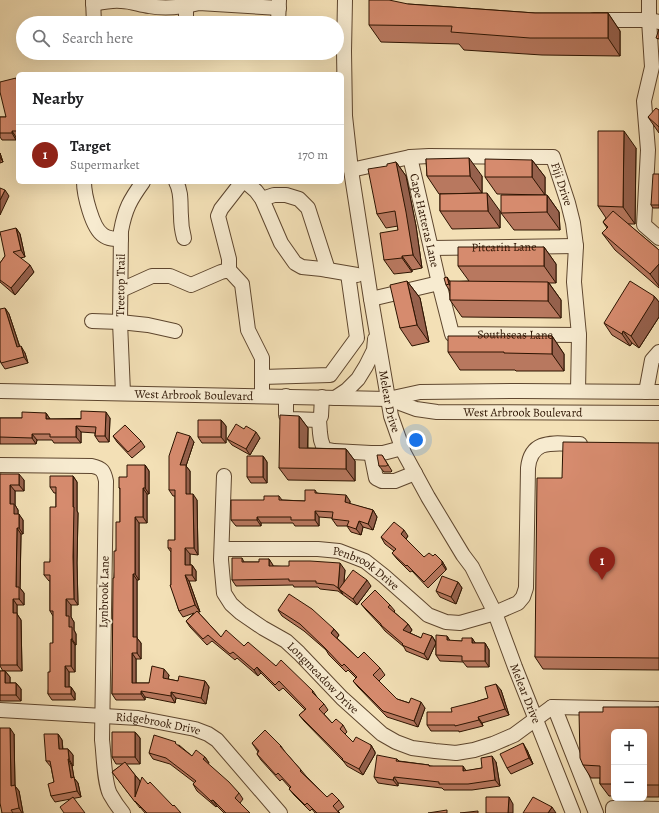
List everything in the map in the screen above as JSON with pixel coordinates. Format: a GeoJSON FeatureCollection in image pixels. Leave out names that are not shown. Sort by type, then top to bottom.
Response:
{"type":"FeatureCollection","features":[{"type":"Feature","properties":{"kind":"street","name":"Melear Drive"},"geometry":{"type":"LineString","coordinates":[[343,16],[345,0]]}},
{"type":"Feature","properties":{"kind":"street"},"geometry":{"type":"LineString","coordinates":[[649,0],[654,21],[652,67],[644,101],[654,153],[644,225],[659,238]]}},
{"type":"Feature","properties":{"kind":"street"},"geometry":{"type":"LineString","coordinates":[[94,16],[94,2],[120,1],[133,2],[149,6],[186,3],[279,4],[278,16]]}},
{"type":"Feature","properties":{"kind":"street"},"geometry":{"type":"LineString","coordinates":[[186,3],[186,16]]}},
{"type":"Feature","properties":{"kind":"street"},"geometry":{"type":"LineString","coordinates":[[578,20],[654,21]]}},
{"type":"Feature","properties":{"kind":"street","name":"Melear Drive"},"geometry":{"type":"LineString","coordinates":[[341,60],[341,72]]}},
{"type":"Feature","properties":{"kind":"street","name":"Melear Drive"},"geometry":{"type":"LineString","coordinates":[[344,116],[367,275],[391,416],[404,453],[428,497],[463,555],[472,567],[495,613],[573,813]]}},
{"type":"Feature","properties":{"kind":"street","name":"Fiji Drive"},"geometry":{"type":"LineString","coordinates":[[351,170],[410,157],[553,157],[568,203],[573,223],[576,246],[574,282],[579,335],[578,391]]}},
{"type":"Feature","properties":{"kind":"street","name":"Cape Hatteras Lane"},"geometry":{"type":"LineString","coordinates":[[410,157],[452,334]]}},
{"type":"Feature","properties":{"kind":"street"},"geometry":{"type":"LineString","coordinates":[[84,184],[88,207],[99,232],[103,236],[121,240]]}},
{"type":"Feature","properties":{"kind":"street","name":"Treetop Trail"},"geometry":{"type":"LineString","coordinates":[[123,393],[120,322],[121,231],[128,205],[142,184]]}},
{"type":"Feature","properties":{"kind":"street"},"geometry":{"type":"LineString","coordinates":[[178,184],[181,198],[182,228],[184,238]]}},
{"type":"Feature","properties":{"kind":"street"},"geometry":{"type":"LineString","coordinates":[[240,184],[221,209],[218,216],[229,259],[229,270],[242,284],[248,330],[262,358],[262,396]]}},
{"type":"Feature","properties":{"kind":"street"},"geometry":{"type":"LineString","coordinates":[[248,184],[262,199],[281,243],[295,263],[302,267],[348,274],[367,275]]}},
{"type":"Feature","properties":{"kind":"street"},"geometry":{"type":"LineString","coordinates":[[262,199],[274,195],[286,195],[299,199],[308,208],[328,270]]}},
{"type":"Feature","properties":{"kind":"street","name":"Pitcarin Lane"},"geometry":{"type":"LineString","coordinates":[[431,248],[576,246]]}},
{"type":"Feature","properties":{"kind":"street"},"geometry":{"type":"LineString","coordinates":[[121,290],[152,276],[170,276],[191,285],[229,270]]}},
{"type":"Feature","properties":{"kind":"street"},"geometry":{"type":"LineString","coordinates":[[262,377],[330,375],[357,338],[348,274]]}},
{"type":"Feature","properties":{"kind":"street","name":"Cape Hatteras Lane"},"geometry":{"type":"LineString","coordinates":[[371,299],[439,283]]}},
{"type":"Feature","properties":{"kind":"street"},"geometry":{"type":"LineString","coordinates":[[92,321],[148,325],[175,331]]}},
{"type":"Feature","properties":{"kind":"street"},"geometry":{"type":"LineString","coordinates":[[376,331],[374,350],[358,379],[347,390],[328,397],[319,420],[321,440],[324,449],[334,451],[383,453],[402,448]]}},
{"type":"Feature","properties":{"kind":"street","name":"Southseas Lane"},"geometry":{"type":"LineString","coordinates":[[452,334],[579,335]]}},
{"type":"Feature","properties":{"kind":"street"},"geometry":{"type":"LineString","coordinates":[[652,392],[652,360],[659,352]]}},
{"type":"Feature","properties":{"kind":"street","name":"West Arbrook Boulevard"},"geometry":{"type":"LineString","coordinates":[[0,391],[388,399],[420,392],[652,392]]}},
{"type":"Feature","properties":{"kind":"street"},"geometry":{"type":"LineString","coordinates":[[286,396],[286,415],[290,419],[319,420]]}},
{"type":"Feature","properties":{"kind":"street","name":"West Arbrook Boulevard"},"geometry":{"type":"LineString","coordinates":[[388,399],[416,409],[437,412],[659,413]]}},
{"type":"Feature","properties":{"kind":"street","name":"Penbrook Drive"},"geometry":{"type":"LineString","coordinates":[[222,549],[318,549],[339,552],[365,561],[428,615],[446,622],[460,623],[495,613],[518,603],[523,597],[526,588],[528,468],[529,460],[537,447],[546,444],[592,444]]}},
{"type":"Feature","properties":{"kind":"street"},"geometry":{"type":"LineString","coordinates":[[371,453],[376,478],[382,481],[395,481],[415,473]]}},
{"type":"Feature","properties":{"kind":"street","name":"Lynbrook Lane"},"geometry":{"type":"LineString","coordinates":[[0,464],[92,466],[99,467],[104,473],[106,481],[102,740],[107,782],[110,793],[123,813]]}},
{"type":"Feature","properties":{"kind":"street","name":"Longmeadow Drive"},"geometry":{"type":"LineString","coordinates":[[224,476],[221,560],[224,593],[241,613],[286,641],[342,698],[382,734],[396,742],[412,748],[456,753],[474,750],[514,735],[552,707]]}},
{"type":"Feature","properties":{"kind":"street"},"geometry":{"type":"LineString","coordinates":[[552,707],[659,709]]}},
{"type":"Feature","properties":{"kind":"street"},"geometry":{"type":"LineString","coordinates":[[552,707],[557,714],[596,813]]}},
{"type":"Feature","properties":{"kind":"street","name":"Ridgebrook Drive"},"geometry":{"type":"LineString","coordinates":[[0,710],[138,718],[195,729],[208,734],[217,740],[280,813]]}},
{"type":"Feature","properties":{"kind":"street"},"geometry":{"type":"LineString","coordinates":[[613,813],[613,808],[659,809]]}},
{"type":"Feature","properties":{"kind":"building"},"geometry":{"type":"Polygon","coordinates":[[[369,0],[389,0],[408,4],[535,13],[608,13],[608,38],[530,38],[451,32],[452,26],[369,25],[369,0]]]}},
{"type":"Feature","properties":{"kind":"building"},"geometry":{"type":"Polygon","coordinates":[[[659,29],[659,39],[656,38],[659,29]]]}},
{"type":"Feature","properties":{"kind":"building"},"geometry":{"type":"Polygon","coordinates":[[[16,78],[16,131],[12,131],[12,133],[0,133],[0,117],[6,117],[0,92],[0,82],[16,78]]]}},
{"type":"Feature","properties":{"kind":"building"},"geometry":{"type":"Polygon","coordinates":[[[656,108],[659,110],[659,127],[648,117],[656,108]]]}},
{"type":"Feature","properties":{"kind":"building"},"geometry":{"type":"Polygon","coordinates":[[[598,131],[624,131],[623,207],[598,206],[598,131]]]}},
{"type":"Feature","properties":{"kind":"building"},"geometry":{"type":"Polygon","coordinates":[[[469,158],[470,176],[427,176],[426,159],[469,158]]]}},
{"type":"Feature","properties":{"kind":"building"},"geometry":{"type":"Polygon","coordinates":[[[485,159],[532,160],[532,177],[485,177],[485,159]]]}},
{"type":"Feature","properties":{"kind":"building"},"geometry":{"type":"Polygon","coordinates":[[[396,162],[413,255],[384,260],[380,233],[398,230],[395,211],[377,214],[368,169],[387,166],[387,164],[396,162]]]}},
{"type":"Feature","properties":{"kind":"building"},"geometry":{"type":"Polygon","coordinates":[[[653,174],[659,174],[659,205],[651,205],[653,174]]]}},
{"type":"Feature","properties":{"kind":"building"},"geometry":{"type":"Polygon","coordinates":[[[0,188],[5,190],[0,200],[0,188]]]}},
{"type":"Feature","properties":{"kind":"building"},"geometry":{"type":"Polygon","coordinates":[[[487,193],[488,211],[440,211],[440,194],[487,193]]]}},
{"type":"Feature","properties":{"kind":"building"},"geometry":{"type":"Polygon","coordinates":[[[501,195],[547,195],[547,212],[501,213],[501,195]]]}},
{"type":"Feature","properties":{"kind":"building"},"geometry":{"type":"Polygon","coordinates":[[[613,211],[659,250],[659,264],[650,274],[602,233],[608,227],[603,222],[613,211]]]}},
{"type":"Feature","properties":{"kind":"building"},"geometry":{"type":"Polygon","coordinates":[[[16,228],[21,250],[13,252],[30,265],[11,288],[0,280],[0,263],[5,256],[0,232],[16,228]]]}},
{"type":"Feature","properties":{"kind":"building"},"geometry":{"type":"Polygon","coordinates":[[[458,247],[544,247],[544,266],[458,266],[458,247]]]}},
{"type":"Feature","properties":{"kind":"building"},"geometry":{"type":"Polygon","coordinates":[[[447,277],[449,284],[446,285],[444,278],[447,277]]]}},
{"type":"Feature","properties":{"kind":"building"},"geometry":{"type":"Polygon","coordinates":[[[407,281],[417,325],[400,328],[390,285],[407,281]]]}},
{"type":"Feature","properties":{"kind":"building"},"geometry":{"type":"Polygon","coordinates":[[[450,281],[548,282],[548,301],[450,300],[450,281]]]}},
{"type":"Feature","properties":{"kind":"building"},"geometry":{"type":"Polygon","coordinates":[[[630,281],[654,296],[654,299],[631,336],[623,331],[622,334],[604,323],[630,281]]]}},
{"type":"Feature","properties":{"kind":"building"},"geometry":{"type":"Polygon","coordinates":[[[5,308],[17,347],[21,346],[24,357],[1,363],[0,309],[5,308]]]}},
{"type":"Feature","properties":{"kind":"building"},"geometry":{"type":"Polygon","coordinates":[[[448,336],[552,336],[552,354],[448,352],[448,336]]]}},
{"type":"Feature","properties":{"kind":"building"},"geometry":{"type":"Polygon","coordinates":[[[81,411],[106,412],[105,436],[95,436],[96,427],[76,426],[76,437],[50,437],[50,434],[32,434],[32,438],[0,437],[0,418],[22,418],[22,412],[46,413],[46,419],[81,419],[81,411]]]}},
{"type":"Feature","properties":{"kind":"building"},"geometry":{"type":"Polygon","coordinates":[[[280,415],[299,416],[299,448],[346,449],[346,469],[279,468],[280,415]]]}},
{"type":"Feature","properties":{"kind":"building"},"geometry":{"type":"Polygon","coordinates":[[[198,420],[221,420],[221,437],[198,437],[198,420]]]}},
{"type":"Feature","properties":{"kind":"building"},"geometry":{"type":"Polygon","coordinates":[[[236,424],[244,429],[246,426],[256,432],[246,449],[227,439],[236,424]]]}},
{"type":"Feature","properties":{"kind":"building"},"geometry":{"type":"Polygon","coordinates":[[[125,425],[141,441],[128,452],[113,436],[125,425]]]}},
{"type":"Feature","properties":{"kind":"building"},"geometry":{"type":"Polygon","coordinates":[[[177,432],[190,436],[180,465],[186,465],[186,494],[193,494],[194,548],[185,548],[185,565],[192,565],[192,575],[185,575],[195,605],[179,611],[170,585],[171,548],[168,548],[168,540],[175,540],[175,490],[169,490],[169,456],[177,432]]]}},
{"type":"Feature","properties":{"kind":"building"},"geometry":{"type":"Polygon","coordinates":[[[563,442],[659,443],[659,658],[535,657],[537,478],[562,478],[563,442]]]}},
{"type":"Feature","properties":{"kind":"building"},"geometry":{"type":"Polygon","coordinates":[[[377,455],[382,455],[388,465],[379,466],[377,455]]]}},
{"type":"Feature","properties":{"kind":"building"},"geometry":{"type":"Polygon","coordinates":[[[247,456],[263,456],[263,477],[247,477],[247,456]]]}},
{"type":"Feature","properties":{"kind":"building"},"geometry":{"type":"Polygon","coordinates":[[[127,465],[145,465],[143,517],[135,517],[133,637],[137,637],[137,653],[132,653],[132,683],[149,683],[152,666],[164,669],[163,678],[178,681],[179,676],[205,681],[201,698],[171,692],[171,696],[141,691],[141,694],[112,694],[114,551],[116,551],[116,522],[120,522],[119,477],[127,477],[127,465]]]}},
{"type":"Feature","properties":{"kind":"building"},"geometry":{"type":"Polygon","coordinates":[[[0,474],[19,474],[19,485],[10,485],[10,504],[14,504],[14,514],[19,514],[19,528],[17,528],[16,587],[19,587],[19,599],[13,599],[13,613],[17,613],[17,665],[0,665],[0,474]]]}},
{"type":"Feature","properties":{"kind":"building"},"geometry":{"type":"Polygon","coordinates":[[[50,476],[73,476],[74,599],[66,599],[66,616],[69,616],[69,627],[72,627],[72,639],[71,666],[65,666],[65,687],[71,687],[71,694],[48,694],[50,643],[53,643],[53,611],[50,611],[50,575],[44,575],[44,562],[50,562],[50,507],[56,507],[56,487],[50,487],[50,476]]]}},
{"type":"Feature","properties":{"kind":"building"},"geometry":{"type":"Polygon","coordinates":[[[305,490],[315,490],[315,493],[346,495],[345,502],[373,510],[368,524],[359,521],[356,529],[347,526],[349,521],[332,519],[333,512],[315,511],[315,520],[291,520],[291,517],[257,517],[257,520],[231,520],[231,500],[264,500],[264,496],[279,496],[279,500],[305,501],[305,490]]]}},
{"type":"Feature","properties":{"kind":"building"},"geometry":{"type":"Polygon","coordinates":[[[394,522],[404,530],[401,534],[424,557],[429,553],[433,556],[435,554],[442,561],[442,564],[424,582],[392,553],[396,549],[381,537],[394,522]]]}},
{"type":"Feature","properties":{"kind":"building"},"geometry":{"type":"Polygon","coordinates":[[[232,558],[242,558],[242,562],[259,562],[259,559],[269,559],[269,566],[289,566],[289,561],[340,563],[338,588],[334,585],[316,583],[316,581],[289,581],[289,579],[232,580],[232,558]]]}},
{"type":"Feature","properties":{"kind":"building"},"geometry":{"type":"Polygon","coordinates":[[[353,570],[367,580],[353,599],[339,589],[353,570]]]}},
{"type":"Feature","properties":{"kind":"building"},"geometry":{"type":"Polygon","coordinates":[[[442,576],[458,582],[451,597],[436,591],[442,576]]]}},
{"type":"Feature","properties":{"kind":"building"},"geometry":{"type":"Polygon","coordinates":[[[375,590],[390,605],[388,607],[408,624],[403,630],[421,638],[423,633],[432,636],[424,654],[402,645],[403,644],[381,625],[361,604],[375,590]]]}},
{"type":"Feature","properties":{"kind":"building"},"geometry":{"type":"Polygon","coordinates":[[[289,594],[312,609],[334,629],[331,633],[358,658],[364,652],[380,668],[373,675],[397,699],[409,703],[411,698],[421,702],[414,721],[383,711],[353,681],[357,677],[344,664],[342,666],[300,624],[278,610],[289,594]]]}},
{"type":"Feature","properties":{"kind":"building"},"geometry":{"type":"Polygon","coordinates":[[[197,611],[221,637],[226,630],[244,646],[248,642],[276,666],[281,660],[313,691],[312,692],[324,704],[319,709],[332,723],[336,719],[343,725],[340,729],[353,742],[356,737],[371,745],[371,748],[359,769],[342,760],[343,759],[299,715],[306,709],[279,681],[275,685],[257,667],[254,670],[233,652],[230,654],[208,635],[203,639],[186,621],[197,611]]]}},
{"type":"Feature","properties":{"kind":"building"},"geometry":{"type":"Polygon","coordinates":[[[436,635],[447,636],[447,640],[462,641],[462,638],[472,638],[472,643],[485,643],[485,661],[462,661],[462,656],[436,655],[436,635]]]}},
{"type":"Feature","properties":{"kind":"building"},"geometry":{"type":"Polygon","coordinates":[[[0,671],[5,671],[5,683],[16,683],[16,695],[0,695],[0,671]]]}},
{"type":"Feature","properties":{"kind":"building"},"geometry":{"type":"Polygon","coordinates":[[[496,684],[505,709],[478,717],[479,720],[455,726],[427,725],[427,712],[452,712],[451,708],[488,698],[485,687],[496,684]]]}},
{"type":"Feature","properties":{"kind":"building"},"geometry":{"type":"Polygon","coordinates":[[[603,707],[659,707],[659,785],[647,785],[647,729],[611,729],[611,784],[600,784],[600,766],[583,765],[580,758],[579,712],[603,712],[603,707]]]}},
{"type":"Feature","properties":{"kind":"building"},"geometry":{"type":"Polygon","coordinates":[[[0,728],[10,728],[11,786],[15,785],[19,808],[11,810],[13,813],[2,813],[0,803],[0,728]]]}},
{"type":"Feature","properties":{"kind":"building"},"geometry":{"type":"Polygon","coordinates":[[[265,730],[281,746],[301,770],[300,771],[327,797],[332,793],[339,800],[333,806],[339,813],[317,813],[307,803],[305,805],[289,789],[291,787],[278,773],[276,775],[257,754],[259,751],[252,743],[265,730]]]}},
{"type":"Feature","properties":{"kind":"building"},"geometry":{"type":"Polygon","coordinates":[[[112,732],[135,732],[135,757],[112,757],[112,732]]]}},
{"type":"Feature","properties":{"kind":"building"},"geometry":{"type":"Polygon","coordinates":[[[44,734],[58,734],[59,749],[68,749],[71,778],[74,777],[77,791],[51,796],[48,784],[54,782],[50,761],[46,761],[44,734]]]}},
{"type":"Feature","properties":{"kind":"building"},"geometry":{"type":"Polygon","coordinates":[[[154,735],[176,742],[175,743],[192,756],[196,750],[205,757],[203,759],[239,793],[235,798],[250,813],[226,813],[193,784],[196,781],[166,758],[149,753],[154,735]]]}},
{"type":"Feature","properties":{"kind":"building"},"geometry":{"type":"Polygon","coordinates":[[[523,743],[529,758],[507,768],[500,754],[523,743]]]}},
{"type":"Feature","properties":{"kind":"building"},"geometry":{"type":"Polygon","coordinates":[[[377,755],[397,759],[396,761],[429,766],[463,766],[463,771],[482,768],[481,758],[492,756],[495,780],[468,784],[439,784],[439,782],[394,777],[393,780],[374,777],[377,755]]]}},
{"type":"Feature","properties":{"kind":"building"},"geometry":{"type":"Polygon","coordinates":[[[125,762],[135,775],[135,797],[142,777],[148,784],[150,782],[181,813],[147,813],[135,802],[112,772],[125,762]]]}},
{"type":"Feature","properties":{"kind":"building"},"geometry":{"type":"Polygon","coordinates":[[[73,797],[85,813],[64,813],[60,807],[73,797]]]}},
{"type":"Feature","properties":{"kind":"building"},"geometry":{"type":"Polygon","coordinates":[[[486,797],[509,797],[508,813],[486,813],[486,797]]]}},
{"type":"Feature","properties":{"kind":"building"},"geometry":{"type":"Polygon","coordinates":[[[533,797],[552,807],[548,813],[523,813],[533,797]]]}},
{"type":"Feature","properties":{"kind":"building"},"geometry":{"type":"Polygon","coordinates":[[[447,810],[447,813],[428,813],[447,810]]]}},
{"type":"Feature","properties":{"kind":"building"},"geometry":{"type":"Polygon","coordinates":[[[478,811],[478,813],[460,813],[478,811]]]}},
{"type":"Feature","properties":{"kind":"place","name":"Target"},"geometry":{"type":"Point","coordinates":[602,580]}}]}
